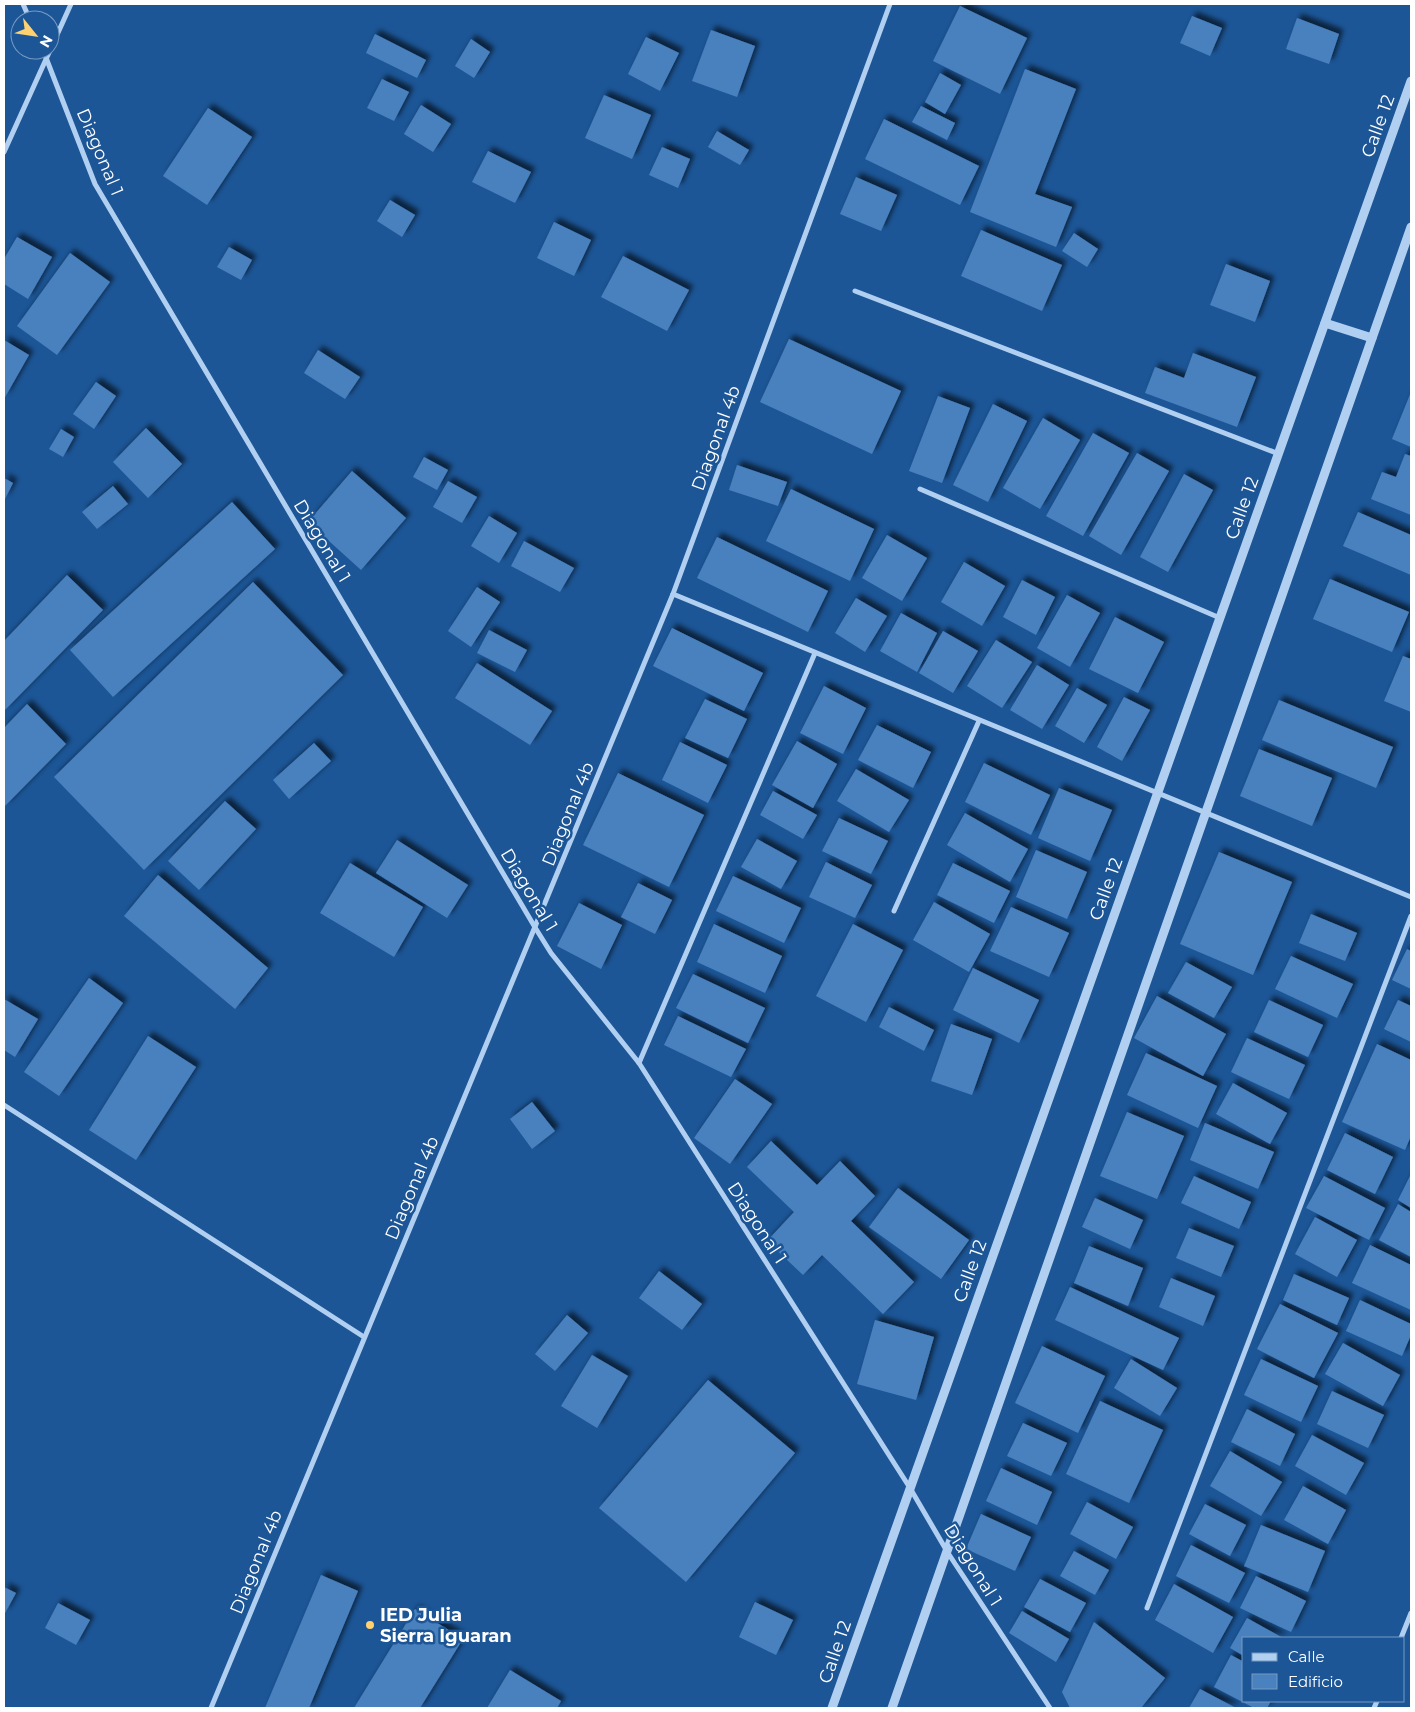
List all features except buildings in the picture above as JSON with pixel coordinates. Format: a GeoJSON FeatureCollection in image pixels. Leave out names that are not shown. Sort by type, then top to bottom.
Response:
{"type":"FeatureCollection","features":[{"type":"Feature","properties":{"kind":"street"},"geometry":{"type":"LineString","coordinates":[[60,30],[71,4]]}},
{"type":"Feature","properties":{"kind":"street","name":"Diagonal 4b"},"geometry":{"type":"LineString","coordinates":[[211,1708],[364,1337],[536,929],[673,594],[890,4]]}},
{"type":"Feature","properties":{"kind":"street"},"geometry":{"type":"LineString","coordinates":[[4,152],[47,60]]}},
{"type":"Feature","properties":{"kind":"street","name":"Diagonal 1"},"geometry":{"type":"LineString","coordinates":[[47,60],[95,184],[536,929],[551,953],[639,1063],[910,1488],[948,1553],[1050,1708]]}},
{"type":"Feature","properties":{"kind":"street","name":"Calle 12"},"geometry":{"type":"LineString","coordinates":[[832,1708],[1411,81]]}},
{"type":"Feature","properties":{"kind":"street"},"geometry":{"type":"LineString","coordinates":[[892,1708],[948,1553],[1204,814],[1411,227]]}},
{"type":"Feature","properties":{"kind":"street"},"geometry":{"type":"LineString","coordinates":[[854,291],[1278,454]]}},
{"type":"Feature","properties":{"kind":"street"},"geometry":{"type":"LineString","coordinates":[[1325,323],[1372,338]]}},
{"type":"Feature","properties":{"kind":"street"},"geometry":{"type":"LineString","coordinates":[[920,489],[1220,618]]}},
{"type":"Feature","properties":{"kind":"street"},"geometry":{"type":"LineString","coordinates":[[673,594],[1204,814],[1411,897]]}},
{"type":"Feature","properties":{"kind":"street"},"geometry":{"type":"LineString","coordinates":[[639,1063],[815,653]]}},
{"type":"Feature","properties":{"kind":"street"},"geometry":{"type":"LineString","coordinates":[[894,911],[979,721]]}},
{"type":"Feature","properties":{"kind":"street"},"geometry":{"type":"LineString","coordinates":[[1147,1608],[1411,916]]}},
{"type":"Feature","properties":{"kind":"street"},"geometry":{"type":"LineString","coordinates":[[4,1105],[364,1337]]}},
{"type":"Feature","properties":{"kind":"street"},"geometry":{"type":"LineString","coordinates":[[1401,1637],[1411,1613]]}},
{"type":"Feature","properties":{"kind":"place","name":"IED Julia Sierra Iguaran"},"geometry":{"type":"Point","coordinates":[370,1625]}}]}
